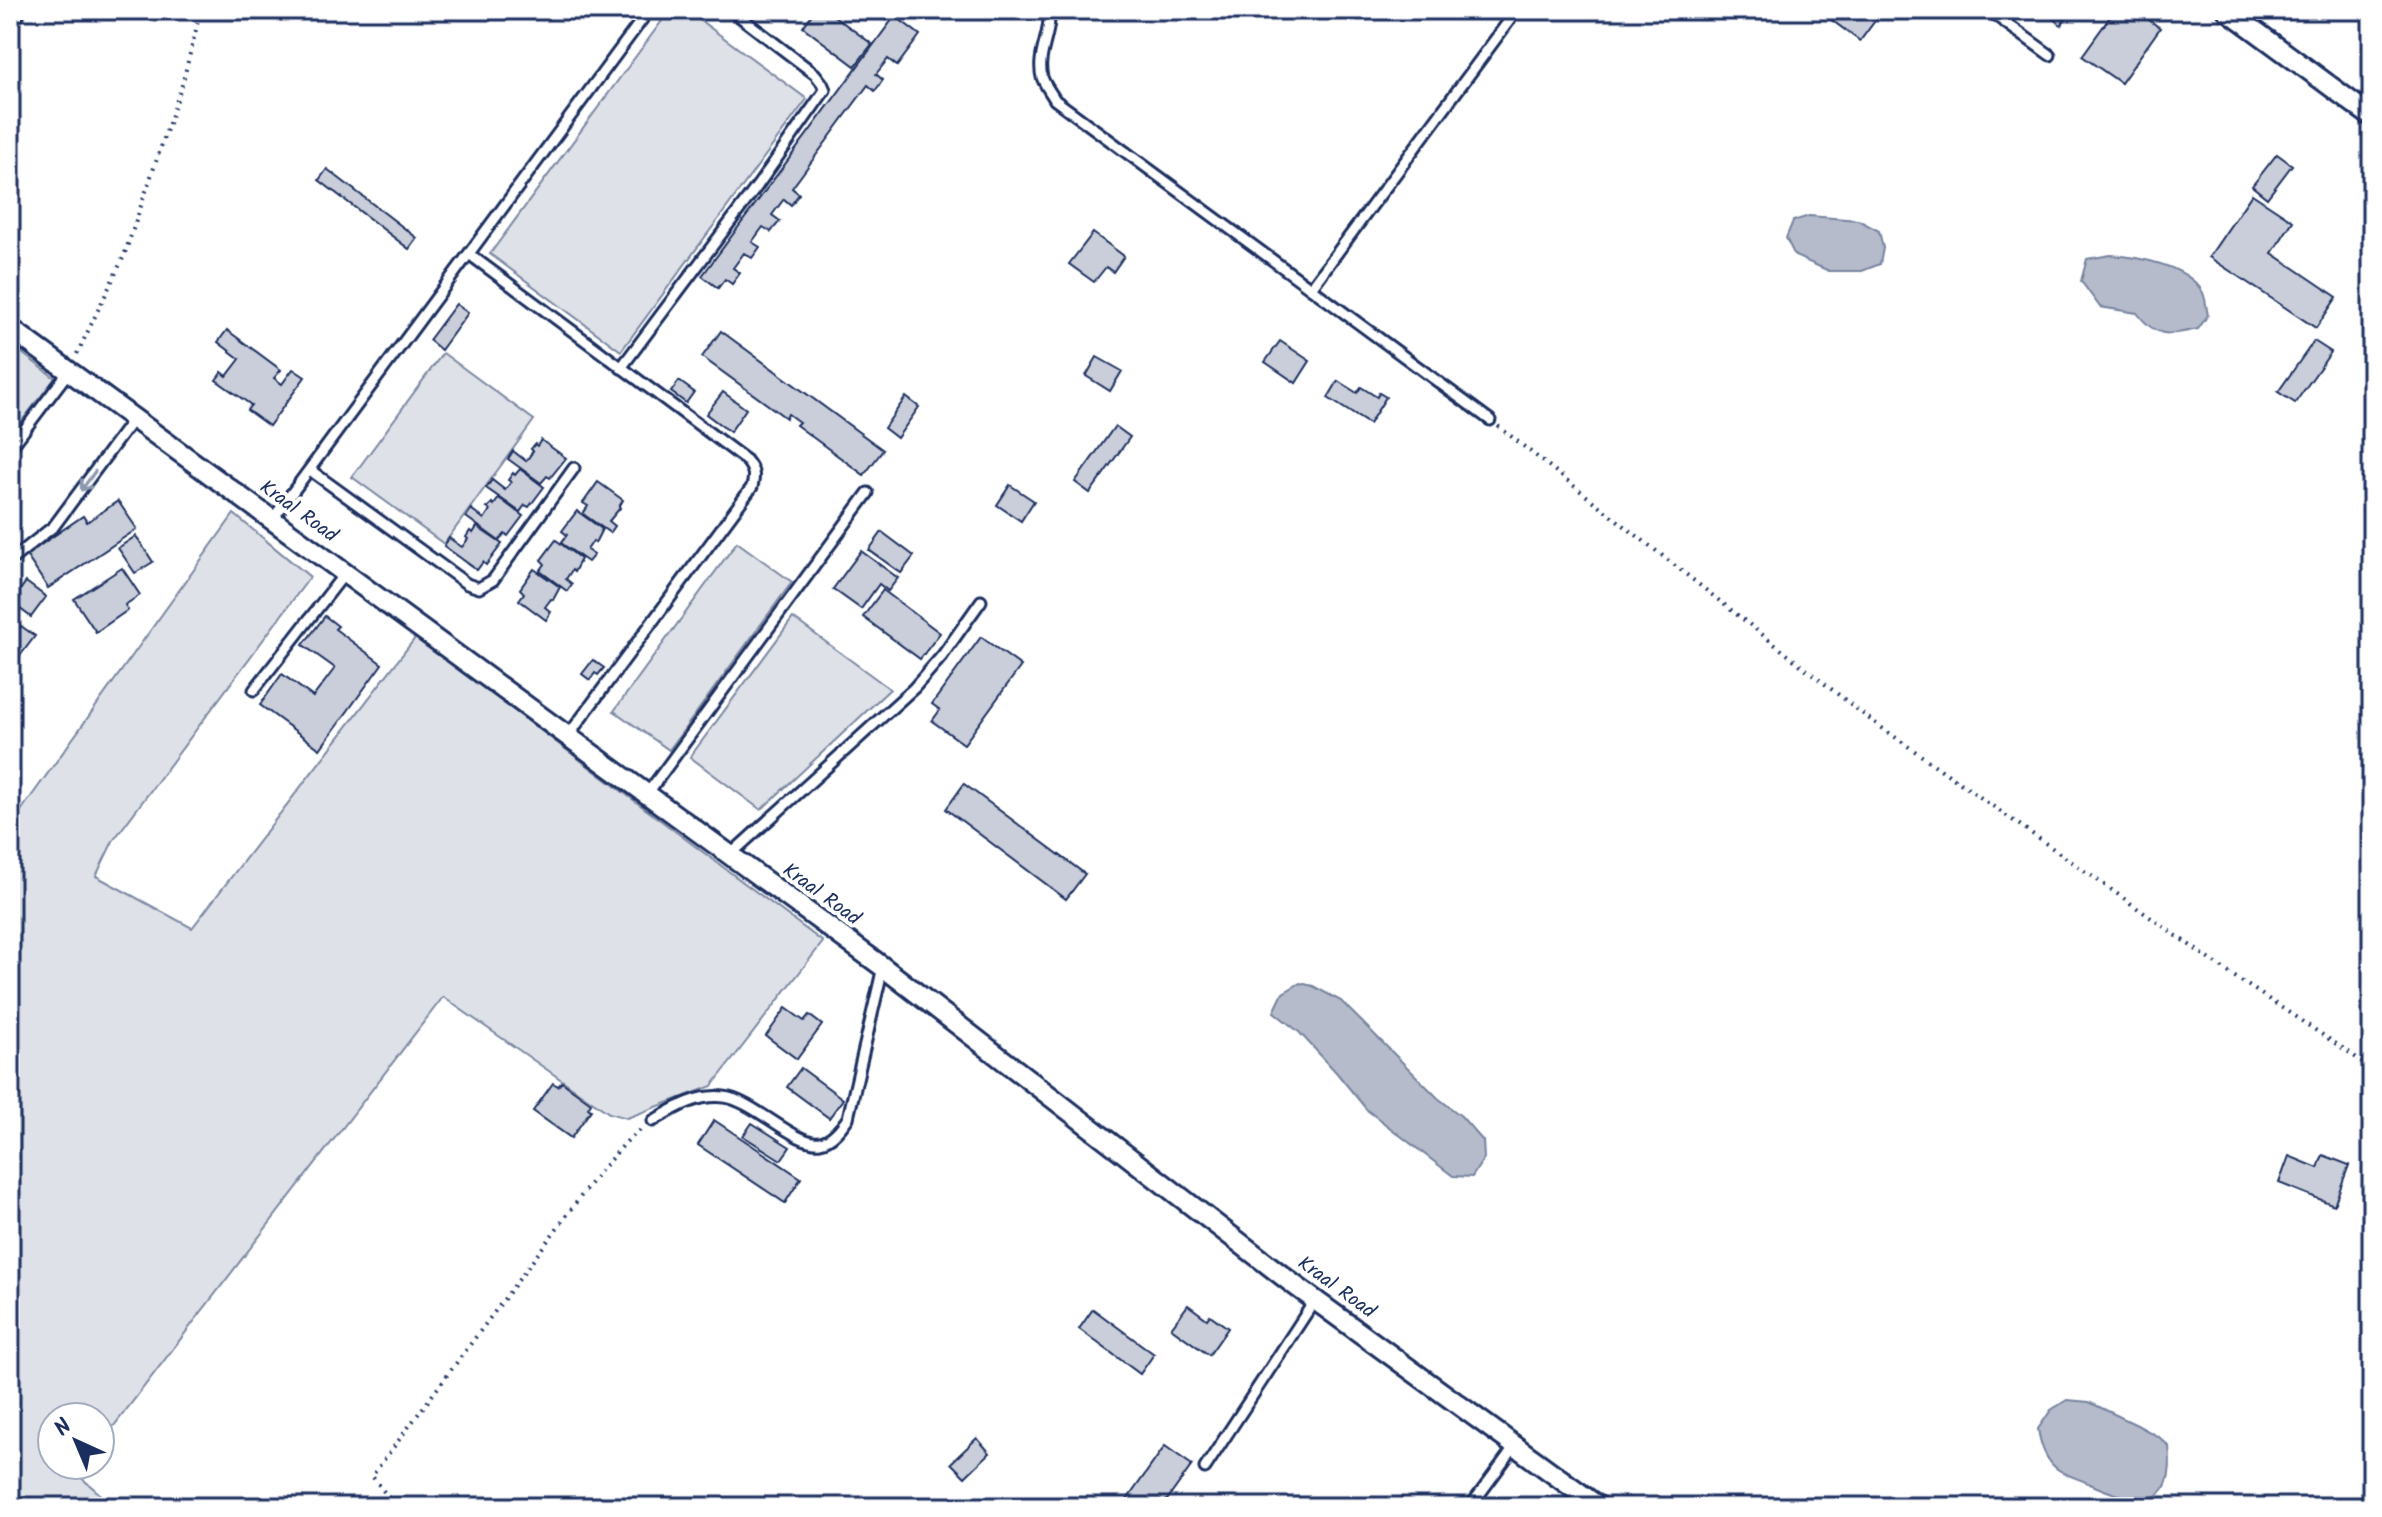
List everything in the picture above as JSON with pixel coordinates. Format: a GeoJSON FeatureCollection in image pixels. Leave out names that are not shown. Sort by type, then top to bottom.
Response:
{"type":"FeatureCollection","features":[{"type":"Feature","properties":{"kind":"street"},"geometry":{"type":"LineString","coordinates":[[10,18],[16,10]]}},
{"type":"Feature","properties":{"kind":"street"},"geometry":{"type":"LineString","coordinates":[[2227,10],[2372,117]]}},
{"type":"Feature","properties":{"kind":"street","name":"Kraal Road"},"geometry":{"type":"LineString","coordinates":[[10,328],[883,967],[1315,1300],[1599,1507]]}},
{"type":"Feature","properties":{"kind":"lane"},"geometry":{"type":"LineString","coordinates":[[272,520],[649,10]]}},
{"type":"Feature","properties":{"kind":"lane"},"geometry":{"type":"LineString","coordinates":[[621,368],[825,90],[815,74],[731,10]]}},
{"type":"Feature","properties":{"kind":"lane"},"geometry":{"type":"LineString","coordinates":[[1048,10],[1051,20],[1043,51],[1042,77],[1055,100],[1490,420]]}},
{"type":"Feature","properties":{"kind":"lane"},"geometry":{"type":"LineString","coordinates":[[1311,288],[1517,10]]}},
{"type":"Feature","properties":{"kind":"lane"},"geometry":{"type":"LineString","coordinates":[[1988,10],[2050,55]]}},
{"type":"Feature","properties":{"kind":"lane"},"geometry":{"type":"LineString","coordinates":[[469,254],[746,460],[755,475],[752,487],[568,736]]}},
{"type":"Feature","properties":{"kind":"lane"},"geometry":{"type":"LineString","coordinates":[[10,449],[69,371]]}},
{"type":"Feature","properties":{"kind":"lane"},"geometry":{"type":"LineString","coordinates":[[10,561],[54,526],[134,418]]}},
{"type":"Feature","properties":{"kind":"lane"},"geometry":{"type":"LineString","coordinates":[[310,470],[467,584],[479,588],[493,580],[574,468]]}},
{"type":"Feature","properties":{"kind":"lane"},"geometry":{"type":"LineString","coordinates":[[647,794],[868,493]]}},
{"type":"Feature","properties":{"kind":"lane"},"geometry":{"type":"LineString","coordinates":[[254,690],[345,573]]}},
{"type":"Feature","properties":{"kind":"lane"},"geometry":{"type":"LineString","coordinates":[[730,855],[914,688],[942,656],[981,601]]}},
{"type":"Feature","properties":{"kind":"lane"},"geometry":{"type":"LineString","coordinates":[[653,1121],[682,1104],[705,1097],[726,1097],[810,1142],[827,1140],[848,1118],[883,967]]}},
{"type":"Feature","properties":{"kind":"lane"},"geometry":{"type":"LineString","coordinates":[[1205,1468],[1315,1300]]}},
{"type":"Feature","properties":{"kind":"lane"},"geometry":{"type":"LineString","coordinates":[[1470,1507],[1515,1446]]}},
{"type":"Feature","properties":{"kind":"path"},"geometry":{"type":"LineString","coordinates":[[69,371],[124,256],[182,85],[201,10]]}},
{"type":"Feature","properties":{"kind":"path"},"geometry":{"type":"LineString","coordinates":[[1490,420],[1868,718],[2372,1070]]}},
{"type":"Feature","properties":{"kind":"path"},"geometry":{"type":"LineString","coordinates":[[402,1507],[391,1501],[372,1476],[599,1172],[629,1139],[653,1121]]}},
{"type":"Feature","properties":{"kind":"shaded area"},"geometry":{"type":"Polygon","coordinates":[[[670,10],[686,10],[807,99],[621,351],[490,254],[670,10]]]}},
{"type":"Feature","properties":{"kind":"shaded area"},"geometry":{"type":"Polygon","coordinates":[[[10,344],[55,378],[10,436],[10,344]]]}},
{"type":"Feature","properties":{"kind":"shaded area"},"geometry":{"type":"Polygon","coordinates":[[[443,353],[534,420],[444,544],[352,477],[443,353]]]}},
{"type":"Feature","properties":{"kind":"shaded area"},"geometry":{"type":"Polygon","coordinates":[[[234,514],[310,577],[113,841],[96,876],[192,928],[416,637],[823,942],[712,1086],[627,1118],[609,1113],[443,997],[116,1423],[116,1401],[36,1401],[36,1481],[85,1481],[115,1507],[10,1507],[10,826],[234,514]]]}},
{"type":"Feature","properties":{"kind":"shaded area"},"geometry":{"type":"Polygon","coordinates":[[[737,542],[792,582],[669,750],[614,711],[737,542]]]}},
{"type":"Feature","properties":{"kind":"shaded area"},"geometry":{"type":"Polygon","coordinates":[[[793,618],[890,689],[761,810],[690,757],[793,618]]]}},
{"type":"Feature","properties":{"kind":"water"},"geometry":{"type":"Polygon","coordinates":[[[1809,216],[1858,220],[1879,231],[1883,248],[1880,264],[1862,271],[1829,271],[1795,256],[1786,238],[1793,221],[1809,216]]]}},
{"type":"Feature","properties":{"kind":"water"},"geometry":{"type":"Polygon","coordinates":[[[2111,255],[2161,264],[2195,282],[2203,293],[2208,315],[2198,329],[2164,333],[2151,327],[2137,313],[2100,307],[2081,281],[2087,259],[2111,255]]]}},
{"type":"Feature","properties":{"kind":"water"},"geometry":{"type":"Polygon","coordinates":[[[1300,983],[1313,986],[1341,1001],[1438,1098],[1461,1116],[1483,1141],[1484,1158],[1472,1177],[1453,1176],[1367,1110],[1299,1032],[1274,1012],[1283,993],[1300,983]]]}},
{"type":"Feature","properties":{"kind":"water"},"geometry":{"type":"Polygon","coordinates":[[[2067,1400],[2089,1402],[2159,1437],[2169,1446],[2170,1468],[2166,1484],[2159,1494],[2137,1499],[2122,1496],[2068,1475],[2048,1460],[2038,1429],[2051,1410],[2067,1400]]]}},
{"type":"Feature","properties":{"kind":"building"},"geometry":{"type":"Polygon","coordinates":[[[815,10],[826,10],[872,44],[855,66],[803,27],[815,10]]]}},
{"type":"Feature","properties":{"kind":"building"},"geometry":{"type":"Polygon","coordinates":[[[1818,10],[1866,10],[1877,18],[1860,41],[1818,10]]]}},
{"type":"Feature","properties":{"kind":"building"},"geometry":{"type":"Polygon","coordinates":[[[2048,10],[2072,10],[2061,25],[2046,13],[2048,10]]]}},
{"type":"Feature","properties":{"kind":"building"},"geometry":{"type":"Polygon","coordinates":[[[2115,10],[2135,10],[2160,28],[2121,83],[2082,56],[2115,10]]]}},
{"type":"Feature","properties":{"kind":"building"},"geometry":{"type":"Polygon","coordinates":[[[895,16],[920,35],[897,66],[888,59],[876,74],[883,80],[875,91],[868,85],[792,188],[799,194],[791,205],[784,199],[772,215],[780,221],[771,232],[763,227],[752,242],[760,247],[752,258],[744,253],[733,268],[740,273],[732,284],[725,279],[718,288],[702,276],[895,16]]]}},
{"type":"Feature","properties":{"kind":"building"},"geometry":{"type":"Polygon","coordinates":[[[2277,154],[2292,165],[2267,198],[2252,186],[2277,154]]]}},
{"type":"Feature","properties":{"kind":"building"},"geometry":{"type":"Polygon","coordinates":[[[327,169],[417,238],[409,249],[319,180],[327,169]]]}},
{"type":"Feature","properties":{"kind":"building"},"geometry":{"type":"Polygon","coordinates":[[[2252,194],[2293,221],[2272,253],[2337,297],[2316,328],[2209,257],[2252,194]]]}},
{"type":"Feature","properties":{"kind":"building"},"geometry":{"type":"Polygon","coordinates":[[[1093,233],[1124,256],[1113,272],[1106,267],[1094,282],[1069,264],[1093,233]]]}},
{"type":"Feature","properties":{"kind":"building"},"geometry":{"type":"Polygon","coordinates":[[[456,304],[468,313],[441,350],[429,340],[456,304]]]}},
{"type":"Feature","properties":{"kind":"building"},"geometry":{"type":"Polygon","coordinates":[[[227,330],[281,370],[274,378],[282,384],[293,369],[305,377],[269,426],[247,410],[251,405],[216,380],[222,372],[227,376],[240,359],[218,342],[227,330]]]}},
{"type":"Feature","properties":{"kind":"building"},"geometry":{"type":"Polygon","coordinates":[[[721,331],[883,450],[864,475],[796,425],[799,422],[788,414],[786,418],[702,357],[721,331]]]}},
{"type":"Feature","properties":{"kind":"building"},"geometry":{"type":"Polygon","coordinates":[[[1280,341],[1310,361],[1296,383],[1265,362],[1280,341]]]}},
{"type":"Feature","properties":{"kind":"building"},"geometry":{"type":"Polygon","coordinates":[[[2314,341],[2331,352],[2295,403],[2278,392],[2314,341]]]}},
{"type":"Feature","properties":{"kind":"building"},"geometry":{"type":"Polygon","coordinates":[[[1097,357],[1122,371],[1110,391],[1086,376],[1097,357]]]}},
{"type":"Feature","properties":{"kind":"building"},"geometry":{"type":"Polygon","coordinates":[[[679,381],[694,392],[686,403],[671,392],[679,381]]]}},
{"type":"Feature","properties":{"kind":"building"},"geometry":{"type":"Polygon","coordinates":[[[1338,381],[1357,393],[1361,387],[1377,397],[1379,393],[1386,397],[1369,424],[1328,398],[1338,381]]]}},
{"type":"Feature","properties":{"kind":"building"},"geometry":{"type":"Polygon","coordinates":[[[723,392],[746,409],[730,432],[706,414],[723,392]]]}},
{"type":"Feature","properties":{"kind":"building"},"geometry":{"type":"Polygon","coordinates":[[[906,397],[919,407],[897,438],[884,428],[906,397]]]}},
{"type":"Feature","properties":{"kind":"building"},"geometry":{"type":"Polygon","coordinates":[[[1115,426],[1130,437],[1090,493],[1075,482],[1115,426]]]}},
{"type":"Feature","properties":{"kind":"building"},"geometry":{"type":"Polygon","coordinates":[[[541,440],[566,458],[550,478],[547,476],[541,483],[508,459],[513,451],[526,461],[533,451],[531,449],[541,440]]]}},
{"type":"Feature","properties":{"kind":"building"},"geometry":{"type":"Polygon","coordinates":[[[520,469],[544,487],[529,507],[525,505],[520,512],[486,488],[492,480],[505,490],[513,473],[515,475],[520,469]]]}},
{"type":"Feature","properties":{"kind":"building"},"geometry":{"type":"Polygon","coordinates":[[[598,482],[623,500],[609,521],[615,526],[610,533],[583,514],[588,506],[583,503],[598,482]]]}},
{"type":"Feature","properties":{"kind":"building"},"geometry":{"type":"Polygon","coordinates":[[[1010,485],[1034,501],[1021,521],[997,505],[1010,485]]]}},
{"type":"Feature","properties":{"kind":"building"},"geometry":{"type":"Polygon","coordinates":[[[499,498],[523,516],[508,536],[505,534],[499,541],[466,517],[471,509],[484,519],[490,510],[487,508],[499,498]]]}},
{"type":"Feature","properties":{"kind":"building"},"geometry":{"type":"Polygon","coordinates":[[[118,501],[137,529],[48,588],[26,555],[83,516],[87,522],[118,501]]]}},
{"type":"Feature","properties":{"kind":"building"},"geometry":{"type":"Polygon","coordinates":[[[577,511],[602,529],[595,543],[593,541],[587,550],[594,555],[588,562],[561,543],[567,535],[562,531],[577,511]]]}},
{"type":"Feature","properties":{"kind":"building"},"geometry":{"type":"Polygon","coordinates":[[[477,527],[502,544],[486,565],[483,562],[477,570],[444,546],[449,538],[462,547],[470,531],[473,533],[477,527]]]}},
{"type":"Feature","properties":{"kind":"building"},"geometry":{"type":"Polygon","coordinates":[[[882,532],[914,556],[901,573],[869,550],[882,532]]]}},
{"type":"Feature","properties":{"kind":"building"},"geometry":{"type":"Polygon","coordinates":[[[136,536],[153,562],[135,573],[118,548],[136,536]]]}},
{"type":"Feature","properties":{"kind":"building"},"geometry":{"type":"Polygon","coordinates":[[[556,540],[581,559],[566,579],[572,584],[567,591],[540,571],[545,564],[541,560],[556,540]]]}},
{"type":"Feature","properties":{"kind":"building"},"geometry":{"type":"Polygon","coordinates":[[[861,551],[898,578],[888,591],[879,584],[861,609],[833,589],[861,551]]]}},
{"type":"Feature","properties":{"kind":"building"},"geometry":{"type":"Polygon","coordinates":[[[122,568],[140,595],[125,605],[128,610],[96,632],[74,599],[122,568]]]}},
{"type":"Feature","properties":{"kind":"building"},"geometry":{"type":"Polygon","coordinates":[[[534,569],[560,587],[545,607],[551,612],[546,620],[519,600],[524,593],[520,589],[534,569]]]}},
{"type":"Feature","properties":{"kind":"building"},"geometry":{"type":"Polygon","coordinates":[[[26,582],[46,597],[31,617],[11,602],[26,582]]]}},
{"type":"Feature","properties":{"kind":"building"},"geometry":{"type":"Polygon","coordinates":[[[883,590],[940,633],[920,659],[863,617],[883,590]]]}},
{"type":"Feature","properties":{"kind":"building"},"geometry":{"type":"Polygon","coordinates":[[[325,616],[338,626],[335,629],[382,664],[320,749],[260,705],[282,674],[313,697],[335,668],[303,645],[325,616]]]}},
{"type":"Feature","properties":{"kind":"building"},"geometry":{"type":"Polygon","coordinates":[[[21,626],[35,636],[10,669],[10,640],[21,626]]]}},
{"type":"Feature","properties":{"kind":"building"},"geometry":{"type":"Polygon","coordinates":[[[981,637],[1021,666],[964,744],[932,721],[940,710],[932,704],[981,637]]]}},
{"type":"Feature","properties":{"kind":"building"},"geometry":{"type":"Polygon","coordinates":[[[593,660],[604,668],[590,680],[582,674],[593,660]]]}},
{"type":"Feature","properties":{"kind":"building"},"geometry":{"type":"Polygon","coordinates":[[[964,784],[1085,874],[1066,899],[946,809],[964,784]]]}},
{"type":"Feature","properties":{"kind":"building"},"geometry":{"type":"Polygon","coordinates":[[[786,1008],[804,1021],[809,1015],[822,1025],[797,1059],[766,1036],[786,1008]]]}},
{"type":"Feature","properties":{"kind":"building"},"geometry":{"type":"Polygon","coordinates":[[[801,1068],[843,1099],[829,1118],[787,1087],[801,1068]]]}},
{"type":"Feature","properties":{"kind":"building"},"geometry":{"type":"Polygon","coordinates":[[[562,1082],[591,1103],[588,1108],[591,1110],[571,1138],[533,1111],[553,1083],[558,1086],[562,1082]]]}},
{"type":"Feature","properties":{"kind":"building"},"geometry":{"type":"Polygon","coordinates":[[[714,1120],[801,1178],[785,1203],[698,1145],[714,1120]]]}},
{"type":"Feature","properties":{"kind":"building"},"geometry":{"type":"Polygon","coordinates":[[[752,1123],[790,1147],[781,1160],[743,1136],[752,1123]]]}},
{"type":"Feature","properties":{"kind":"building"},"geometry":{"type":"Polygon","coordinates":[[[2323,1155],[2349,1165],[2334,1205],[2279,1183],[2289,1156],[2318,1168],[2323,1155]]]}},
{"type":"Feature","properties":{"kind":"building"},"geometry":{"type":"Polygon","coordinates":[[[1188,1305],[1207,1319],[1210,1315],[1228,1328],[1209,1355],[1171,1328],[1188,1305]]]}},
{"type":"Feature","properties":{"kind":"building"},"geometry":{"type":"Polygon","coordinates":[[[1093,1309],[1154,1354],[1140,1374],[1079,1329],[1093,1309]]]}},
{"type":"Feature","properties":{"kind":"building"},"geometry":{"type":"Polygon","coordinates":[[[977,1438],[990,1453],[965,1477],[951,1463],[977,1438]]]}},
{"type":"Feature","properties":{"kind":"building"},"geometry":{"type":"Polygon","coordinates":[[[1165,1446],[1192,1465],[1162,1507],[1122,1507],[1165,1446]]]}}]}
